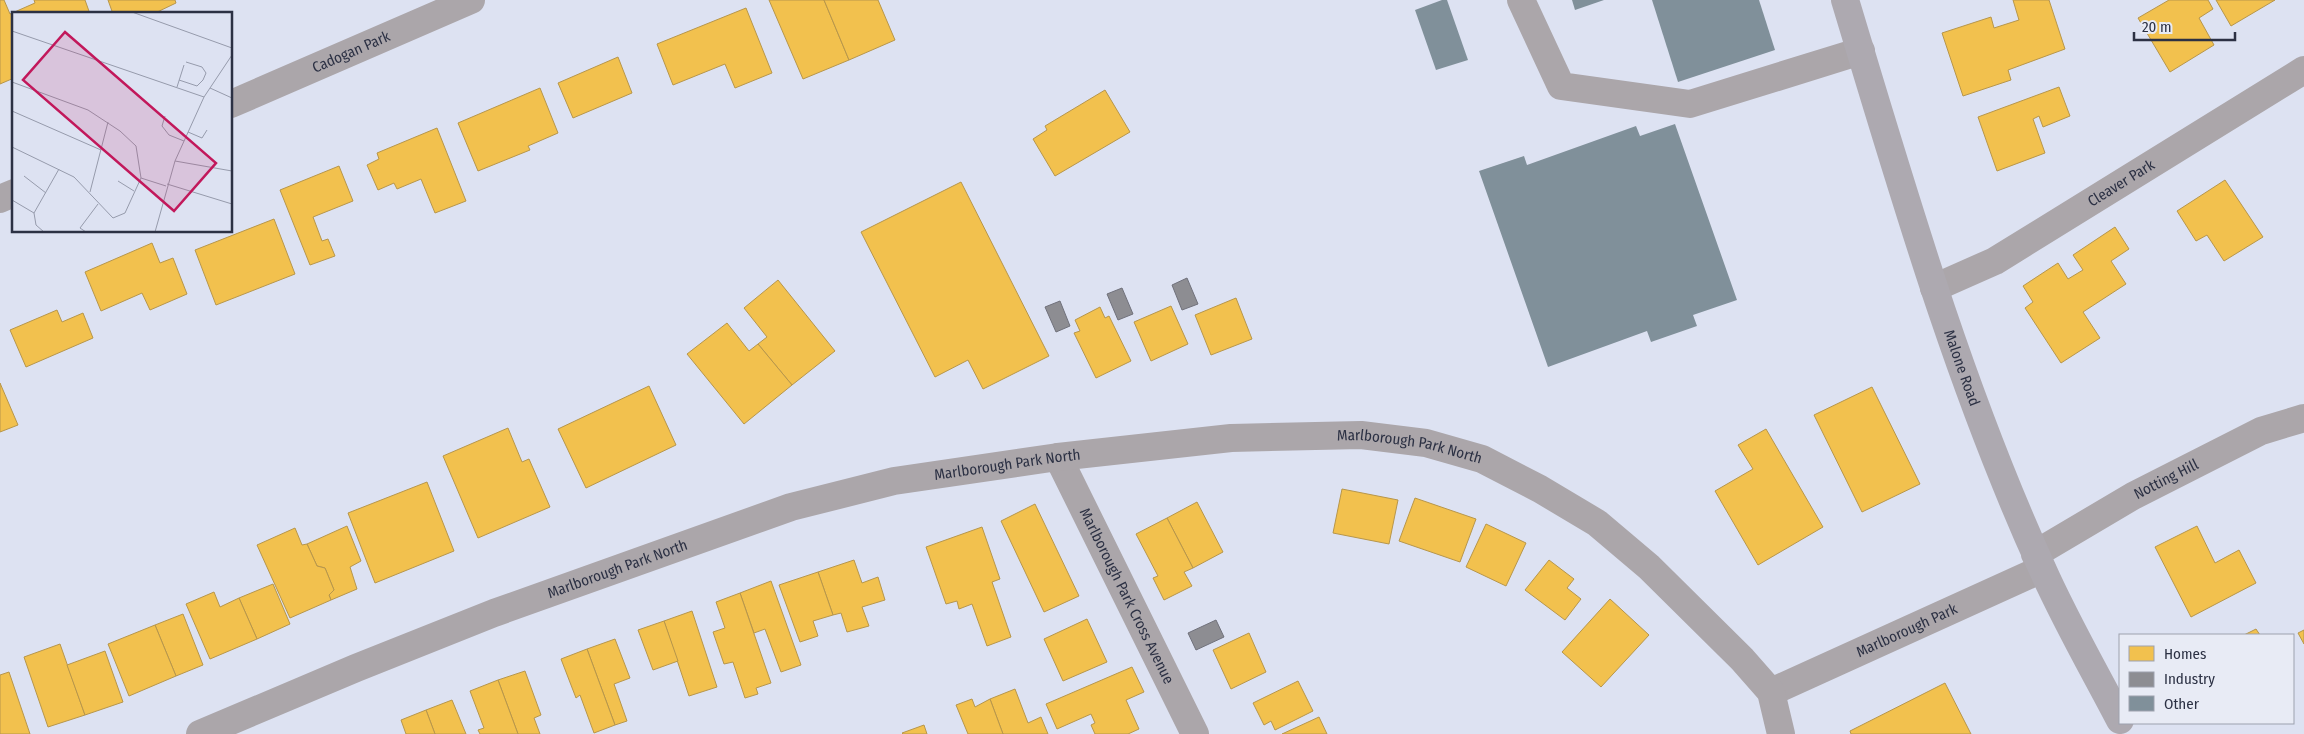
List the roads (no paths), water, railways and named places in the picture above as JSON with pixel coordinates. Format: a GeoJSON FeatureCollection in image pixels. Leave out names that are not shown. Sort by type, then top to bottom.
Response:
{"type":"FeatureCollection","features":[{"type":"Feature","properties":{"kind":"main road","name":"Malone Road"},"geometry":{"type":"LineString","coordinates":[[1845,0],[1934,288],[1982,423],[2039,562],[2119,717]]}},
{"type":"Feature","properties":{"kind":"street","name":"Cadogan Park"},"geometry":{"type":"LineString","coordinates":[[232,104],[471,0]]}},
{"type":"Feature","properties":{"kind":"street"},"geometry":{"type":"LineString","coordinates":[[1521,0],[1560,86],[1607,93],[1690,104],[1860,50]]}},
{"type":"Feature","properties":{"kind":"street","name":"Cleaver Park"},"geometry":{"type":"LineString","coordinates":[[1934,288],[1996,261],[2304,70]]}},
{"type":"Feature","properties":{"kind":"street"},"geometry":{"type":"LineString","coordinates":[[0,199],[12,194]]}},
{"type":"Feature","properties":{"kind":"street","name":"Notting Hill"},"geometry":{"type":"LineString","coordinates":[[2039,562],[2133,496],[2252,435],[2304,418]]}},
{"type":"Feature","properties":{"kind":"street","name":"Marlborough Park North"},"geometry":{"type":"LineString","coordinates":[[200,734],[356,668],[494,613],[792,507],[894,480],[1058,457],[1231,438],[1361,435],[1426,443],[1482,459],[1540,489],[1597,523],[1648,568],[1742,658],[1771,692]]}},
{"type":"Feature","properties":{"kind":"street","name":"Marlborough Park Cross Avenue"},"geometry":{"type":"LineString","coordinates":[[1058,457],[1195,734]]}},
{"type":"Feature","properties":{"kind":"street","name":"Marlborough Park"},"geometry":{"type":"LineString","coordinates":[[1771,692],[2039,562]]}},
{"type":"Feature","properties":{"kind":"street"},"geometry":{"type":"LineString","coordinates":[[1771,692],[1781,734]]}}]}
